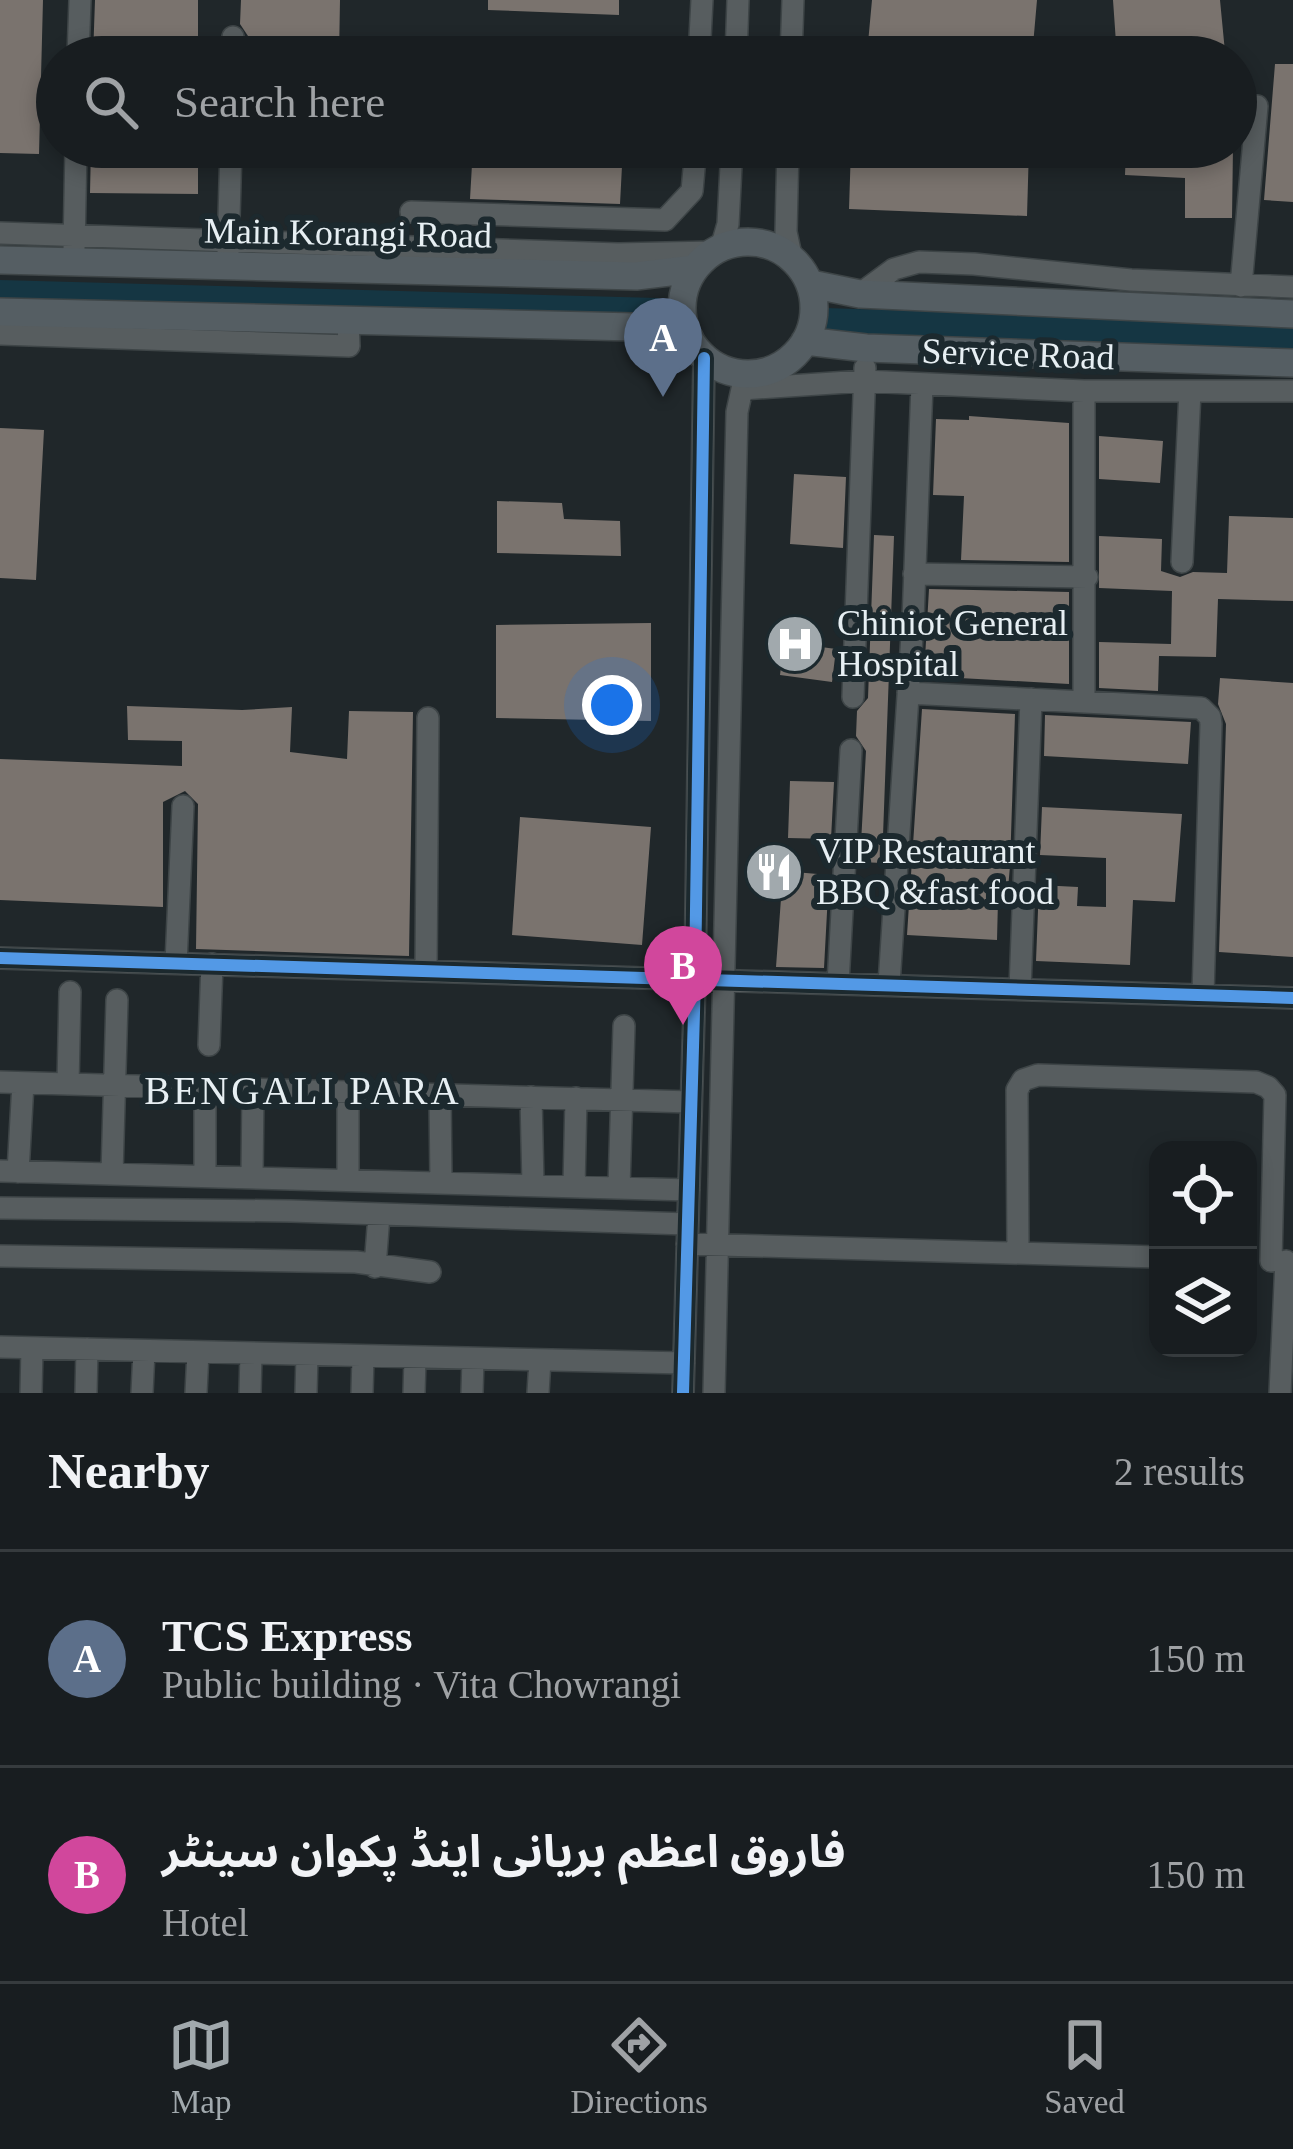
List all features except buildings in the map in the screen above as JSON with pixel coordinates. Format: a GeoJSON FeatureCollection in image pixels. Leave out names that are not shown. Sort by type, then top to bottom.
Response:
{"type":"FeatureCollection","features":[{"type":"Feature","properties":{"kind":"main road"},"geometry":{"type":"LineString","coordinates":[[0,313],[634,327],[697,349],[748,381],[781,365],[805,341],[813,321],[811,284],[792,260],[758,243],[709,256],[682,304],[697,349]]}},
{"type":"Feature","properties":{"kind":"main road","name":"Main Korangi Road"},"geometry":{"type":"LineString","coordinates":[[0,260],[74,249],[618,265],[709,256]]}},
{"type":"Feature","properties":{"kind":"main road"},"geometry":{"type":"LineString","coordinates":[[811,284],[860,294],[1293,314]]}},
{"type":"Feature","properties":{"kind":"main road"},"geometry":{"type":"LineString","coordinates":[[805,341],[866,348],[1293,363]]}},
{"type":"Feature","properties":{"kind":"street"},"geometry":{"type":"LineString","coordinates":[[79,36],[80,0]]}},
{"type":"Feature","properties":{"kind":"street"},"geometry":{"type":"LineString","coordinates":[[700,36],[702,0]]}},
{"type":"Feature","properties":{"kind":"street"},"geometry":{"type":"LineString","coordinates":[[737,36],[738,0]]}},
{"type":"Feature","properties":{"kind":"street"},"geometry":{"type":"LineString","coordinates":[[792,36],[793,0]]}},
{"type":"Feature","properties":{"kind":"street"},"geometry":{"type":"LineString","coordinates":[[0,233],[74,249],[76,168]]}},
{"type":"Feature","properties":{"kind":"street"},"geometry":{"type":"LineString","coordinates":[[228,254],[230,168]]}},
{"type":"Feature","properties":{"kind":"street"},"geometry":{"type":"LineString","coordinates":[[411,212],[670,217],[692,191],[694,168]]}},
{"type":"Feature","properties":{"kind":"street"},"geometry":{"type":"LineString","coordinates":[[709,256],[728,224],[731,168]]}},
{"type":"Feature","properties":{"kind":"street"},"geometry":{"type":"LineString","coordinates":[[788,168],[786,232],[792,260]]}},
{"type":"Feature","properties":{"kind":"street"},"geometry":{"type":"LineString","coordinates":[[1241,286],[1251,168]]}},
{"type":"Feature","properties":{"kind":"street"},"geometry":{"type":"LineString","coordinates":[[618,265],[619,218]]}},
{"type":"Feature","properties":{"kind":"street"},"geometry":{"type":"LineString","coordinates":[[860,294],[894,269],[919,262],[1131,280],[1293,287]]}},
{"type":"Feature","properties":{"kind":"street"},"geometry":{"type":"LineString","coordinates":[[1131,280],[1132,309]]}},
{"type":"Feature","properties":{"kind":"street"},"geometry":{"type":"LineString","coordinates":[[0,334],[349,346],[348,321]]}},
{"type":"Feature","properties":{"kind":"street"},"geometry":{"type":"LineString","coordinates":[[853,697],[866,348]]}},
{"type":"Feature","properties":{"kind":"street"},"geometry":{"type":"LineString","coordinates":[[682,1393],[695,978],[697,349]]}},
{"type":"Feature","properties":{"kind":"street"},"geometry":{"type":"LineString","coordinates":[[1139,391],[1140,358]]}},
{"type":"Feature","properties":{"kind":"street"},"geometry":{"type":"LineString","coordinates":[[714,1393],[737,412],[748,381]]}},
{"type":"Feature","properties":{"kind":"street","name":"Service Road"},"geometry":{"type":"LineString","coordinates":[[748,381],[1084,391],[1293,391]]}},
{"type":"Feature","properties":{"kind":"street"},"geometry":{"type":"LineString","coordinates":[[889,984],[922,385]]}},
{"type":"Feature","properties":{"kind":"street"},"geometry":{"type":"LineString","coordinates":[[1084,391],[1084,702]]}},
{"type":"Feature","properties":{"kind":"street"},"geometry":{"type":"LineString","coordinates":[[1182,562],[1190,391]]}},
{"type":"Feature","properties":{"kind":"street"},"geometry":{"type":"LineString","coordinates":[[914,574],[1087,578]]}},
{"type":"Feature","properties":{"kind":"street"},"geometry":{"type":"LineString","coordinates":[[908,693],[1201,708],[1210,717],[1203,995]]}},
{"type":"Feature","properties":{"kind":"street"},"geometry":{"type":"LineString","coordinates":[[1020,989],[1031,699]]}},
{"type":"Feature","properties":{"kind":"street"},"geometry":{"type":"LineString","coordinates":[[426,970],[428,718]]}},
{"type":"Feature","properties":{"kind":"street"},"geometry":{"type":"LineString","coordinates":[[838,982],[851,750]]}},
{"type":"Feature","properties":{"kind":"street"},"geometry":{"type":"LineString","coordinates":[[176,963],[183,806]]}},
{"type":"Feature","properties":{"kind":"street"},"geometry":{"type":"LineString","coordinates":[[0,958],[1293,998]]}},
{"type":"Feature","properties":{"kind":"street"},"geometry":{"type":"LineString","coordinates":[[209,1045],[212,964]]}},
{"type":"Feature","properties":{"kind":"street"},"geometry":{"type":"LineString","coordinates":[[68,1084],[70,992]]}},
{"type":"Feature","properties":{"kind":"street"},"geometry":{"type":"LineString","coordinates":[[112,1174],[117,1000]]}},
{"type":"Feature","properties":{"kind":"street"},"geometry":{"type":"LineString","coordinates":[[619,1187],[624,1026]]}},
{"type":"Feature","properties":{"kind":"street"},"geometry":{"type":"LineString","coordinates":[[1018,1252],[1016,1090],[1023,1080],[1038,1075],[1256,1082],[1275,1095],[1280,1393]]}},
{"type":"Feature","properties":{"kind":"street"},"geometry":{"type":"LineString","coordinates":[[688,1190],[9,1172],[12,1083],[691,1102]]}},
{"type":"Feature","properties":{"kind":"street"},"geometry":{"type":"LineString","coordinates":[[205,1176],[206,1088]]}},
{"type":"Feature","properties":{"kind":"street"},"geometry":{"type":"LineString","coordinates":[[251,1177],[253,1090]]}},
{"type":"Feature","properties":{"kind":"street"},"geometry":{"type":"LineString","coordinates":[[348,1092],[348,1179]]}},
{"type":"Feature","properties":{"kind":"street"},"geometry":{"type":"LineString","coordinates":[[440,1095],[441,1182]]}},
{"type":"Feature","properties":{"kind":"street"},"geometry":{"type":"LineString","coordinates":[[531,1097],[533,1185]]}},
{"type":"Feature","properties":{"kind":"street"},"geometry":{"type":"LineString","coordinates":[[574,1186],[576,1099]]}},
{"type":"Feature","properties":{"kind":"street"},"geometry":{"type":"LineString","coordinates":[[0,1208],[379,1214],[687,1234],[718,1244],[1149,1257]]}},
{"type":"Feature","properties":{"kind":"street"},"geometry":{"type":"LineString","coordinates":[[375,1267],[379,1214]]}},
{"type":"Feature","properties":{"kind":"street"},"geometry":{"type":"LineString","coordinates":[[0,1256],[356,1262],[430,1272]]}},
{"type":"Feature","properties":{"kind":"street"},"geometry":{"type":"LineString","coordinates":[[0,1347],[683,1363]]}},
{"type":"Feature","properties":{"kind":"street"},"geometry":{"type":"LineString","coordinates":[[31,1393],[32,1348]]}},
{"type":"Feature","properties":{"kind":"street"},"geometry":{"type":"LineString","coordinates":[[86,1393],[87,1349]]}},
{"type":"Feature","properties":{"kind":"street"},"geometry":{"type":"LineString","coordinates":[[142,1393],[144,1351]]}},
{"type":"Feature","properties":{"kind":"street"},"geometry":{"type":"LineString","coordinates":[[196,1393],[198,1352]]}},
{"type":"Feature","properties":{"kind":"street"},"geometry":{"type":"LineString","coordinates":[[250,1393],[251,1353]]}},
{"type":"Feature","properties":{"kind":"street"},"geometry":{"type":"LineString","coordinates":[[305,1393],[307,1355]]}},
{"type":"Feature","properties":{"kind":"street"},"geometry":{"type":"LineString","coordinates":[[362,1393],[364,1356]]}},
{"type":"Feature","properties":{"kind":"street"},"geometry":{"type":"LineString","coordinates":[[414,1393],[415,1358]]}},
{"type":"Feature","properties":{"kind":"street"},"geometry":{"type":"LineString","coordinates":[[472,1393],[473,1359]]}},
{"type":"Feature","properties":{"kind":"street"},"geometry":{"type":"LineString","coordinates":[[538,1393],[540,1360]]}},
{"type":"Feature","properties":{"kind":"shaded area"},"geometry":{"type":"Polygon","coordinates":[[[0,280],[658,298],[663,302],[655,318],[0,301],[0,280]]]}},
{"type":"Feature","properties":{"kind":"shaded area"},"geometry":{"type":"Polygon","coordinates":[[[825,308],[1293,323],[1293,349],[825,335],[821,313],[825,308]]]}},
{"type":"Feature","properties":{"kind":"cycle path"},"geometry":{"type":"LineString","coordinates":[[683,1393],[704,358]]}},
{"type":"Feature","properties":{"kind":"cycle path"},"geometry":{"type":"LineString","coordinates":[[0,958],[1293,998]]}},
{"type":"Feature","properties":{"kind":"place","name":"TCS Express"},"geometry":{"type":"Point","coordinates":[663,397]}},
{"type":"Feature","properties":{"kind":"place","name":"Chiniot General Hospital"},"geometry":{"type":"Point","coordinates":[795,644]}},
{"type":"Feature","properties":{"kind":"place","name":"VIP Restaurant BBQ &fast food"},"geometry":{"type":"Point","coordinates":[774,872]}},
{"type":"Feature","properties":{"kind":"place","name":"فاروق اعظم بریانی اینڈ پکوان سینٹر"},"geometry":{"type":"Point","coordinates":[683,1025]}},
{"type":"Feature","properties":{"kind":"district","name":"BENGALI PARA"},"geometry":{"type":"Point","coordinates":[303,1090]}}]}
